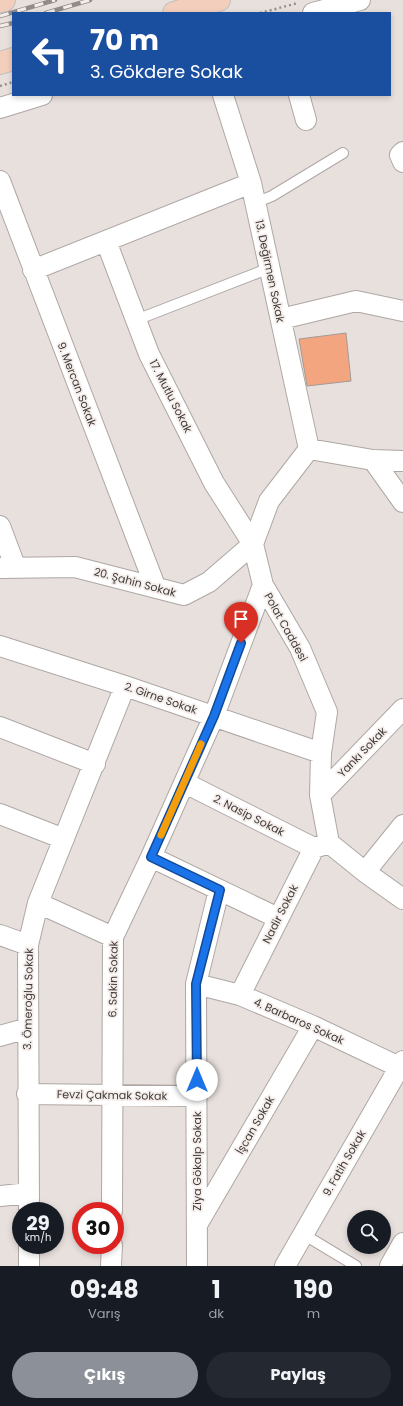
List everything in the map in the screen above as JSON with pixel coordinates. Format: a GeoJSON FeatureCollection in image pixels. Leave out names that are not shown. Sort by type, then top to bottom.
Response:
{"type":"FeatureCollection","features":[{"type":"Feature","properties":{"kind":"highway"},"geometry":{"type":"LineString","coordinates":[[0,1],[4,0]]}},
{"type":"Feature","properties":{"kind":"highway"},"geometry":{"type":"LineString","coordinates":[[177,12],[219,0]]}},
{"type":"Feature","properties":{"kind":"highway"},"geometry":{"type":"LineString","coordinates":[[0,63],[12,59]]}},
{"type":"Feature","properties":{"kind":"street"},"geometry":{"type":"LineString","coordinates":[[307,7],[353,5]]}},
{"type":"Feature","properties":{"kind":"street"},"geometry":{"type":"LineString","coordinates":[[0,108],[39,96]]}},
{"type":"Feature","properties":{"kind":"street","name":"13. Değirmen Sokak"},"geometry":{"type":"LineString","coordinates":[[223,96],[251,183],[309,449]]}},
{"type":"Feature","properties":{"kind":"street"},"geometry":{"type":"LineString","coordinates":[[299,96],[306,120]]}},
{"type":"Feature","properties":{"kind":"street","name":"9. Mercan Sokak"},"geometry":{"type":"LineString","coordinates":[[0,181],[155,586]]}},
{"type":"Feature","properties":{"kind":"street"},"geometry":{"type":"LineString","coordinates":[[33,270],[251,183]]}},
{"type":"Feature","properties":{"kind":"street","name":"17. Mutlu Sokak"},"geometry":{"type":"LineString","coordinates":[[106,241],[149,354],[214,483],[253,544]]}},
{"type":"Feature","properties":{"kind":"street"},"geometry":{"type":"LineString","coordinates":[[281,320],[356,301],[403,311]]}},
{"type":"Feature","properties":{"kind":"street"},"geometry":{"type":"LineString","coordinates":[[253,544],[269,501],[309,449],[373,460],[403,461]]}},
{"type":"Feature","properties":{"kind":"street"},"geometry":{"type":"LineString","coordinates":[[373,460],[403,502]]}},
{"type":"Feature","properties":{"kind":"street"},"geometry":{"type":"LineString","coordinates":[[0,526],[8,567]]}},
{"type":"Feature","properties":{"kind":"street","name":"20. Şahin Sokak"},"geometry":{"type":"LineString","coordinates":[[8,567],[75,567],[155,586],[184,595],[209,582],[253,544]]}},
{"type":"Feature","properties":{"kind":"street","name":"Polat Caddesi"},"geometry":{"type":"LineString","coordinates":[[253,544],[263,585],[300,648],[327,712],[321,753],[321,846]]}},
{"type":"Feature","properties":{"kind":"street","name":"6. Sakin Sokak"},"geometry":{"type":"LineString","coordinates":[[112,1202],[113,937],[185,783],[214,716],[263,585]]}},
{"type":"Feature","properties":{"kind":"street","name":"2. Girne Sokak"},"geometry":{"type":"LineString","coordinates":[[0,646],[125,686],[321,753]]}},
{"type":"Feature","properties":{"kind":"street","name":"3. Ömeroğlu Sokak"},"geometry":{"type":"LineString","coordinates":[[29,1202],[28,945],[38,903],[125,686]]}},
{"type":"Feature","properties":{"kind":"street","name":"Yankı Sokak"},"geometry":{"type":"LineString","coordinates":[[320,795],[400,718]]}},
{"type":"Feature","properties":{"kind":"street"},"geometry":{"type":"LineString","coordinates":[[0,727],[95,764]]}},
{"type":"Feature","properties":{"kind":"street","name":"2. Nasip Sokak"},"geometry":{"type":"LineString","coordinates":[[185,783],[321,846]]}},
{"type":"Feature","properties":{"kind":"street"},"geometry":{"type":"LineString","coordinates":[[0,814],[64,839]]}},
{"type":"Feature","properties":{"kind":"street"},"geometry":{"type":"LineString","coordinates":[[365,872],[403,825]]}},
{"type":"Feature","properties":{"kind":"street"},"geometry":{"type":"LineString","coordinates":[[321,846],[365,872],[403,899]]}},
{"type":"Feature","properties":{"kind":"street","name":"Nadir Sokak"},"geometry":{"type":"LineString","coordinates":[[240,995],[278,918],[321,846]]}},
{"type":"Feature","properties":{"kind":"street"},"geometry":{"type":"LineString","coordinates":[[151,857],[278,918]]}},
{"type":"Feature","properties":{"kind":"street","name":"Ziya Gökalp Sokak"},"geometry":{"type":"LineString","coordinates":[[197,1266],[196,984],[220,890]]}},
{"type":"Feature","properties":{"kind":"street"},"geometry":{"type":"LineString","coordinates":[[38,903],[113,937]]}},
{"type":"Feature","properties":{"kind":"street"},"geometry":{"type":"LineString","coordinates":[[0,935],[28,945]]}},
{"type":"Feature","properties":{"kind":"street","name":"4. Barbaros Sokak"},"geometry":{"type":"LineString","coordinates":[[196,984],[240,995],[401,1064]]}},
{"type":"Feature","properties":{"kind":"street","name":"İşcan Sokak"},"geometry":{"type":"LineString","coordinates":[[198,1223],[313,1026]]}},
{"type":"Feature","properties":{"kind":"street"},"geometry":{"type":"LineString","coordinates":[[0,1036],[28,1028]]}},
{"type":"Feature","properties":{"kind":"street","name":"9. Fatih Sokak"},"geometry":{"type":"LineString","coordinates":[[285,1266],[401,1064]]}},
{"type":"Feature","properties":{"kind":"street","name":"Fevzi Çakmak Sokak"},"geometry":{"type":"LineString","coordinates":[[28,1094],[197,1096]]}},
{"type":"Feature","properties":{"kind":"street"},"geometry":{"type":"LineString","coordinates":[[0,1196],[29,1202]]}},
{"type":"Feature","properties":{"kind":"street"},"geometry":{"type":"LineString","coordinates":[[390,1266],[403,1243]]}},
{"type":"Feature","properties":{"kind":"street"},"geometry":{"type":"LineString","coordinates":[[29,1254],[29,1266]]}},
{"type":"Feature","properties":{"kind":"street"},"geometry":{"type":"LineString","coordinates":[[111,1266],[112,1254]]}},
{"type":"Feature","properties":{"kind":"lane"},"geometry":{"type":"LineString","coordinates":[[255,203],[272,196],[343,153]]}},
{"type":"Feature","properties":{"kind":"lane"},"geometry":{"type":"LineString","coordinates":[[136,320],[270,268]]}},
{"type":"Feature","properties":{"kind":"lane"},"geometry":{"type":"LineString","coordinates":[[303,1234],[356,1266]]}},
{"type":"Feature","properties":{"kind":"path"},"geometry":{"type":"LineString","coordinates":[[268,12],[307,7]]}},
{"type":"Feature","properties":{"kind":"path"},"geometry":{"type":"LineString","coordinates":[[0,86],[12,82]]}},
{"type":"Feature","properties":{"kind":"building"},"geometry":{"type":"Polygon","coordinates":[[[346,333],[351,381],[307,386],[299,339],[346,333]]]}},
{"type":"Feature","properties":{"kind":"railway"},"geometry":{"type":"LineString","coordinates":[[14,12],[55,0]]}},
{"type":"Feature","properties":{"kind":"railway"},"geometry":{"type":"LineString","coordinates":[[49,12],[90,0]]}},
{"type":"Feature","properties":{"kind":"railway"},"geometry":{"type":"LineString","coordinates":[[0,16],[12,13]]}},
{"type":"Feature","properties":{"kind":"railway"},"geometry":{"type":"LineString","coordinates":[[0,26],[12,23]]}},
{"type":"Feature","properties":{"kind":"slow traffic"},"geometry":{"type":"LineString","coordinates":[[161,835],[201,744]]}},
{"type":"Feature","properties":{"kind":"route"},"geometry":{"type":"LineString","coordinates":[[197,1080],[196,984],[220,890],[151,857],[214,716],[241,643]]}}]}
